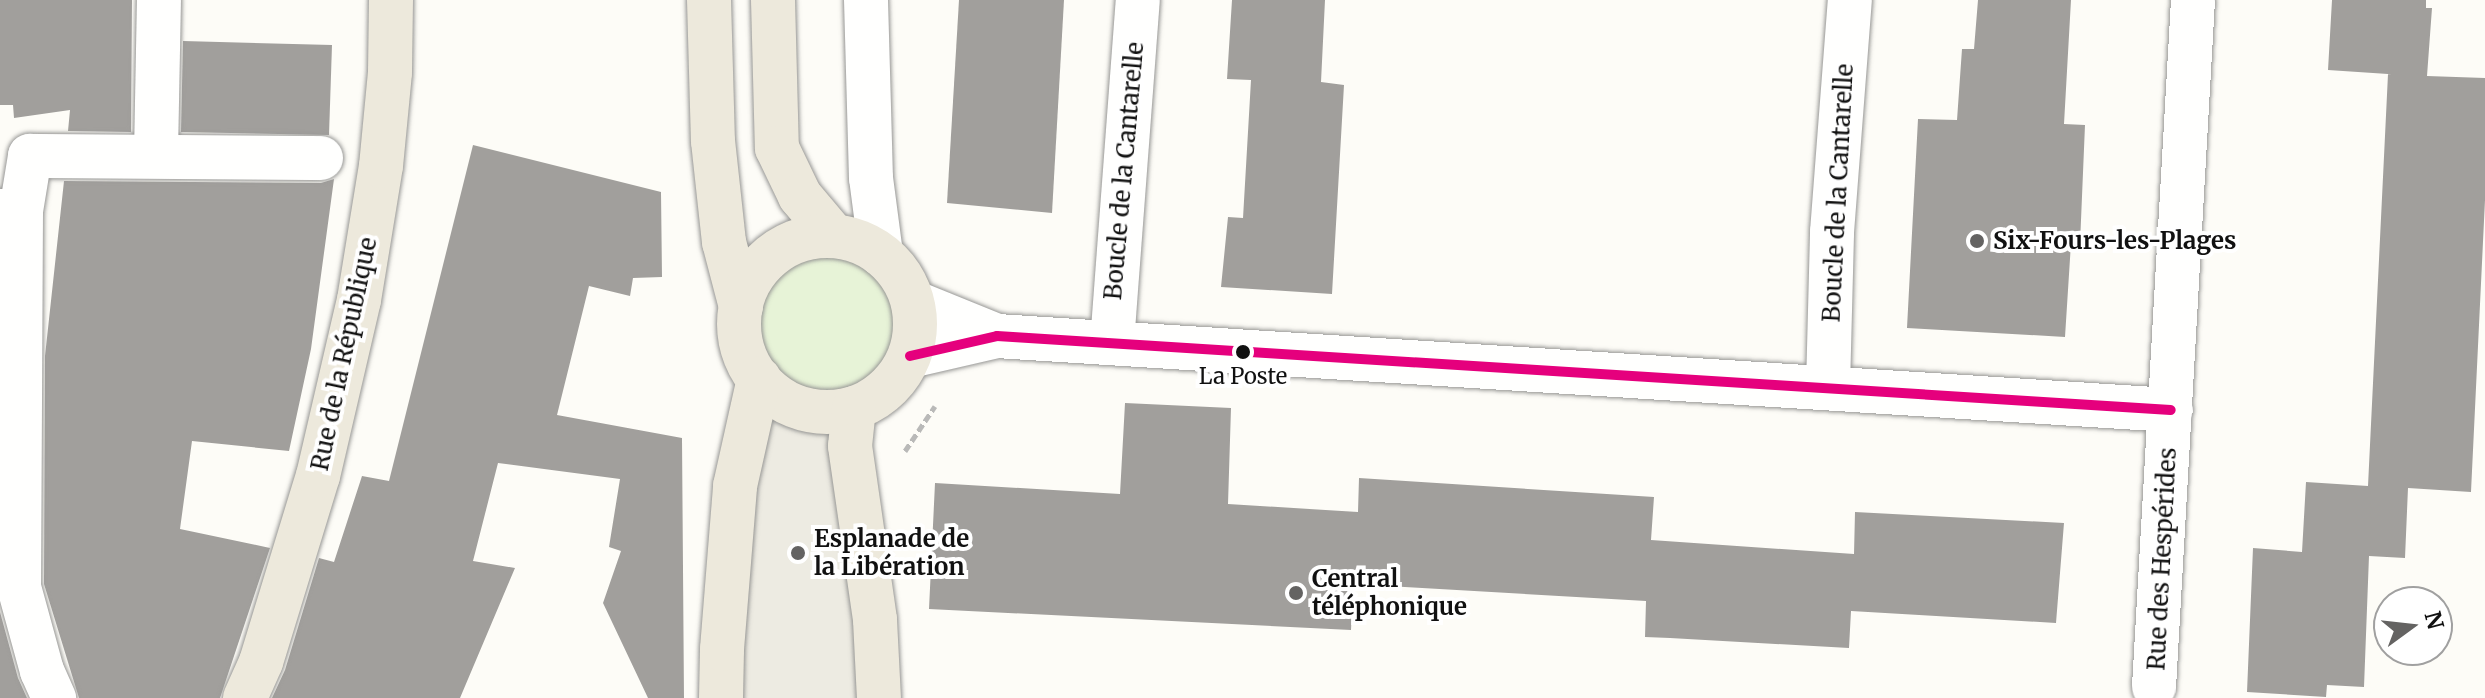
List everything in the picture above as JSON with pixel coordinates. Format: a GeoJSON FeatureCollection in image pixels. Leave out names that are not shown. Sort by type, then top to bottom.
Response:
{"type":"FeatureCollection","features":[{"type":"Feature","properties":{"kind":"main road","name":"Rue de la République"},"geometry":{"type":"LineString","coordinates":[[245,698],[261,662],[318,476],[359,300],[381,166],[390,72],[391,0]]}},
{"type":"Feature","properties":{"kind":"main road"},"geometry":{"type":"LineString","coordinates":[[709,0],[713,141],[724,242],[741,307],[740,333],[746,358],[759,379],[778,397],[802,409],[828,412],[854,408],[877,397],[896,379],[910,356],[916,329],[913,302],[901,276],[881,254],[859,241],[833,235],[795,242],[763,263],[749,284],[741,307]]}},
{"type":"Feature","properties":{"kind":"main road"},"geometry":{"type":"LineString","coordinates":[[773,0],[777,148],[800,196],[833,235]]}},
{"type":"Feature","properties":{"kind":"main road"},"geometry":{"type":"LineString","coordinates":[[721,698],[735,486],[759,379]]}},
{"type":"Feature","properties":{"kind":"main road"},"geometry":{"type":"LineString","coordinates":[[854,408],[850,446],[875,620],[879,698]]}},
{"type":"Feature","properties":{"kind":"street"},"geometry":{"type":"LineString","coordinates":[[156,154],[159,0]]}},
{"type":"Feature","properties":{"kind":"street"},"geometry":{"type":"LineString","coordinates":[[866,0],[871,178],[881,254]]}},
{"type":"Feature","properties":{"kind":"street","name":"Boucle de la Cantarelle"},"geometry":{"type":"LineString","coordinates":[[1112,343],[1138,0]]}},
{"type":"Feature","properties":{"kind":"street","name":"Boucle de la Cantarelle"},"geometry":{"type":"LineString","coordinates":[[1828,387],[1821,232],[1850,0]]}},
{"type":"Feature","properties":{"kind":"street","name":"Rue des Hespérides"},"geometry":{"type":"LineString","coordinates":[[2154,687],[2193,0]]}},
{"type":"Feature","properties":{"kind":"street"},"geometry":{"type":"LineString","coordinates":[[54,698],[10,587],[11,211],[30,156],[156,154],[321,158]]}},
{"type":"Feature","properties":{"kind":"street"},"geometry":{"type":"LineString","coordinates":[[913,302],[997,336]]}},
{"type":"Feature","properties":{"kind":"street"},"geometry":{"type":"LineString","coordinates":[[910,356],[997,336],[2171,410]]}},
{"type":"Feature","properties":{"kind":"path"},"geometry":{"type":"LineString","coordinates":[[902,457],[920,423],[938,402]]}},
{"type":"Feature","properties":{"kind":"green space"},"geometry":{"type":"Polygon","coordinates":[[[827,236],[861,243],[889,262],[908,290],[915,324],[908,358],[889,386],[861,405],[827,412],[793,405],[765,386],[746,358],[739,324],[746,290],[765,262],[793,243],[827,236]]]}},
{"type":"Feature","properties":{"kind":"shaded area","name":"Esplanade de la Libération"},"geometry":{"type":"Polygon","coordinates":[[[759,379],[778,397],[802,409],[828,412],[854,408],[879,698],[721,698],[759,379]]]}},
{"type":"Feature","properties":{"kind":"building"},"geometry":{"type":"Polygon","coordinates":[[[0,0],[132,0],[131,132],[68,131],[70,110],[14,118],[13,105],[0,105],[0,0]]]}},
{"type":"Feature","properties":{"kind":"building"},"geometry":{"type":"Polygon","coordinates":[[[959,0],[1064,0],[1052,213],[947,203],[959,0]]]}},
{"type":"Feature","properties":{"kind":"building"},"geometry":{"type":"Polygon","coordinates":[[[1232,0],[1325,0],[1321,82],[1344,85],[1332,294],[1221,287],[1228,217],[1243,218],[1251,80],[1227,79],[1232,0]]]}},
{"type":"Feature","properties":{"kind":"building"},"geometry":{"type":"Polygon","coordinates":[[[1978,0],[2071,0],[2064,124],[2085,125],[2080,244],[2071,243],[2065,337],[1907,328],[1918,119],[1957,120],[1962,49],[1974,49],[1978,0]]]}},
{"type":"Feature","properties":{"kind":"building"},"geometry":{"type":"Polygon","coordinates":[[[2332,0],[2426,0],[2426,8],[2432,8],[2427,76],[2485,78],[2485,200],[2471,492],[2408,488],[2405,558],[2369,556],[2364,687],[2327,685],[2326,697],[2247,692],[2253,548],[2302,552],[2306,482],[2368,486],[2388,74],[2328,70],[2332,0]]]}},
{"type":"Feature","properties":{"kind":"building"},"geometry":{"type":"Polygon","coordinates":[[[183,41],[332,45],[329,135],[181,132],[183,41]]]}},
{"type":"Feature","properties":{"kind":"building"},"geometry":{"type":"Polygon","coordinates":[[[473,145],[661,192],[662,277],[633,278],[630,296],[589,286],[557,415],[682,438],[684,698],[648,698],[603,603],[621,551],[609,547],[620,479],[498,463],[473,561],[515,568],[460,698],[272,698],[285,670],[319,558],[334,562],[362,476],[389,481],[473,145]]]}},
{"type":"Feature","properties":{"kind":"building"},"geometry":{"type":"Polygon","coordinates":[[[334,179],[311,349],[289,451],[192,441],[180,529],[270,548],[220,698],[79,698],[44,584],[45,356],[64,181],[321,183],[334,179]]]}},
{"type":"Feature","properties":{"kind":"building"},"geometry":{"type":"Polygon","coordinates":[[[1125,403],[1231,408],[1228,504],[1358,512],[1359,478],[1654,497],[1651,540],[1854,554],[1855,512],[2064,523],[2056,623],[1851,611],[1849,648],[1645,637],[1646,601],[1353,584],[1351,630],[929,609],[935,483],[1120,494],[1125,403]]]}},
{"type":"Feature","properties":{"kind":"building"},"geometry":{"type":"Polygon","coordinates":[[[0,612],[18,678],[27,698],[0,698],[0,612]]]}},
{"type":"Feature","properties":{"kind":"transit line"},"geometry":{"type":"LineString","coordinates":[[910,356],[997,336],[2171,410]]}},
{"type":"Feature","properties":{"kind":"place","name":"Six-Fours-les-Plages"},"geometry":{"type":"Point","coordinates":[1977,241]}},
{"type":"Feature","properties":{"kind":"place","name":"La Poste"},"geometry":{"type":"Point","coordinates":[1243,352]}},
{"type":"Feature","properties":{"kind":"place","name":"Esplanade de la Libération"},"geometry":{"type":"Point","coordinates":[798,553]}},
{"type":"Feature","properties":{"kind":"place","name":"Central téléphonique"},"geometry":{"type":"Point","coordinates":[1296,593]}}]}
